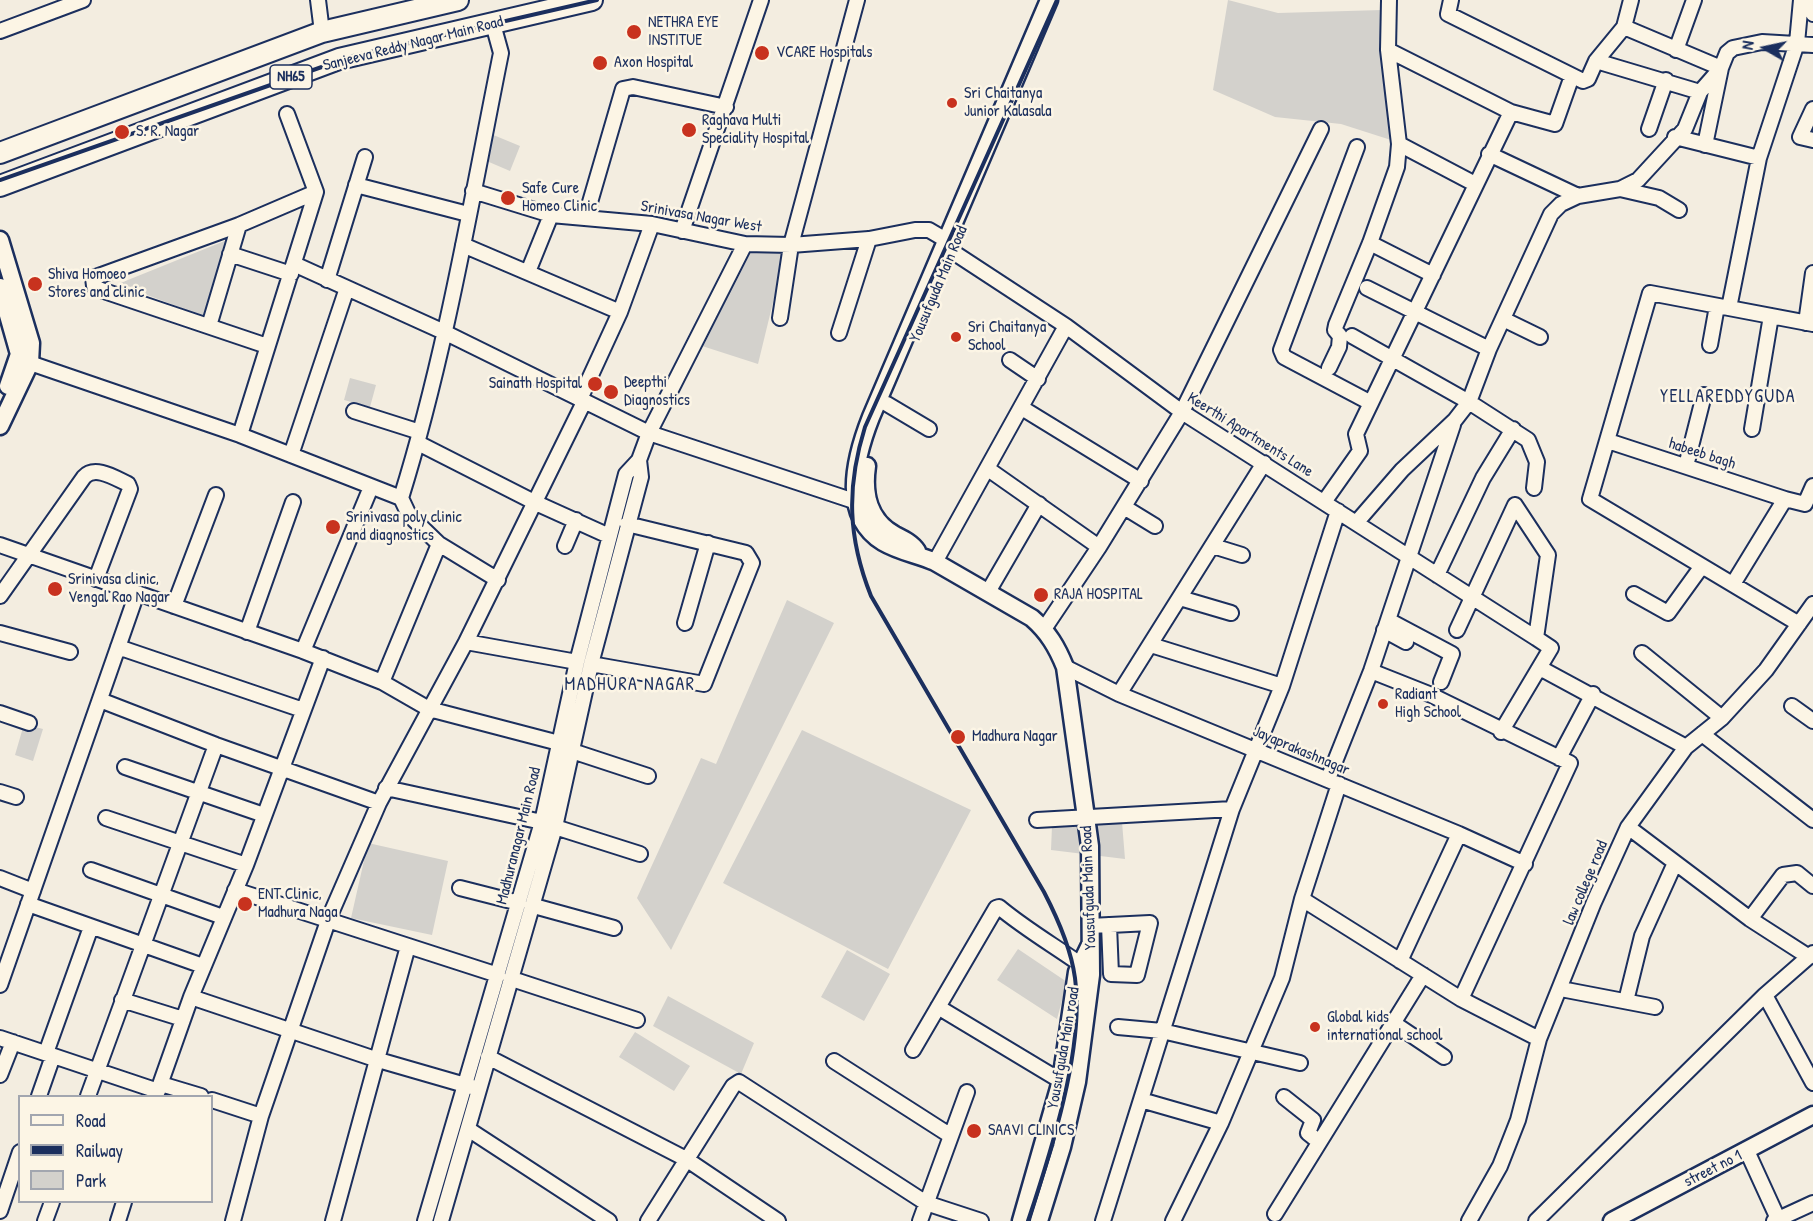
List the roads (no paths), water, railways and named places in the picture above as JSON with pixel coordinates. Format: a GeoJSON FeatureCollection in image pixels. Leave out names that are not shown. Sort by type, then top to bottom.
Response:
{"type":"FeatureCollection","features":[{"type":"Feature","properties":{"kind":"highway","name":"Sanjeeva Reddy Nagar Main Road"},"geometry":{"type":"LineString","coordinates":[[6,145],[322,32],[458,0]]}},
{"type":"Feature","properties":{"kind":"highway","name":"Sanjeeva Reddy Nagar Main Road"},"geometry":{"type":"LineString","coordinates":[[0,186],[339,59],[592,0]]}},
{"type":"Feature","properties":{"kind":"main road","name":"Yousufguda Main road"},"geometry":{"type":"LineString","coordinates":[[856,502],[855,469],[863,438],[949,246],[1048,0]]}},
{"type":"Feature","properties":{"kind":"main road","name":"Yousufguda Main Road"},"geometry":{"type":"LineString","coordinates":[[927,559],[914,545],[877,522],[869,506],[866,486],[868,458],[949,246],[1061,0]]}},
{"type":"Feature","properties":{"kind":"main road"},"geometry":{"type":"LineString","coordinates":[[0,240],[31,343],[30,363],[0,426]]}},
{"type":"Feature","properties":{"kind":"main road"},"geometry":{"type":"LineString","coordinates":[[0,287],[5,319],[19,354],[15,372],[0,403]]}},
{"type":"Feature","properties":{"kind":"main road","name":"Yousufguda Main Road"},"geometry":{"type":"LineString","coordinates":[[856,502],[872,534],[909,555],[927,559],[1025,613],[1044,629],[1058,648],[1065,667],[1090,846],[1092,962],[1088,1015],[1077,1082],[1062,1147],[1039,1221]]}},
{"type":"Feature","properties":{"kind":"main road","name":"Yousufguda Main road"},"geometry":{"type":"LineString","coordinates":[[1021,1221],[1061,1081],[1080,964],[1090,945]]}},
{"type":"Feature","properties":{"kind":"main road","name":"street no 1"},"geometry":{"type":"LineString","coordinates":[[1612,1221],[1813,1115]]}},
{"type":"Feature","properties":{"kind":"street"},"geometry":{"type":"LineString","coordinates":[[0,31],[83,0]]}},
{"type":"Feature","properties":{"kind":"street"},"geometry":{"type":"LineString","coordinates":[[318,0],[322,32]]}},
{"type":"Feature","properties":{"kind":"street"},"geometry":{"type":"LineString","coordinates":[[682,231],[761,0]]}},
{"type":"Feature","properties":{"kind":"street"},"geometry":{"type":"LineString","coordinates":[[780,318],[791,245],[856,0]]}},
{"type":"Feature","properties":{"kind":"street"},"geometry":{"type":"LineString","coordinates":[[1329,368],[1339,346],[1340,336],[1335,330],[1336,325],[1370,243],[1397,167],[1399,144],[1388,50],[1389,0]]}},
{"type":"Feature","properties":{"kind":"street"},"geometry":{"type":"LineString","coordinates":[[1451,0],[1448,14],[1580,81],[1586,81],[1596,61],[1624,27],[1631,0]]}},
{"type":"Feature","properties":{"kind":"street"},"geometry":{"type":"LineString","coordinates":[[1676,50],[1694,0]]}},
{"type":"Feature","properties":{"kind":"street"},"geometry":{"type":"LineString","coordinates":[[1710,345],[1723,307],[1759,158],[1797,43],[1801,0]]}},
{"type":"Feature","properties":{"kind":"street"},"geometry":{"type":"LineString","coordinates":[[1807,0],[1813,14]]}},
{"type":"Feature","properties":{"kind":"street"},"geometry":{"type":"LineString","coordinates":[[493,24],[501,52],[444,332],[419,437],[401,498],[403,507],[409,515],[439,544],[498,580]]}},
{"type":"Feature","properties":{"kind":"street"},"geometry":{"type":"LineString","coordinates":[[1624,27],[1721,68]]}},
{"type":"Feature","properties":{"kind":"street"},"geometry":{"type":"LineString","coordinates":[[1705,145],[1726,53],[1732,48],[1762,42],[1813,45]]}},
{"type":"Feature","properties":{"kind":"street"},"geometry":{"type":"LineString","coordinates":[[1388,50],[1511,112],[1555,124],[1572,76]]}},
{"type":"Feature","properties":{"kind":"street"},"geometry":{"type":"LineString","coordinates":[[1596,61],[1700,92]]}},
{"type":"Feature","properties":{"kind":"street"},"geometry":{"type":"LineString","coordinates":[[1356,523],[1402,470],[1455,420],[1469,402],[1489,349],[1551,214],[1562,204],[1578,196],[1620,189],[1638,180],[1671,145],[1675,137],[1685,129],[1700,92],[1721,68]]}},
{"type":"Feature","properties":{"kind":"street"},"geometry":{"type":"LineString","coordinates":[[1650,129],[1666,80]]}},
{"type":"Feature","properties":{"kind":"street"},"geometry":{"type":"LineString","coordinates":[[586,216],[623,89],[633,87],[726,107]]}},
{"type":"Feature","properties":{"kind":"street"},"geometry":{"type":"LineString","coordinates":[[1813,109],[1800,137],[1813,140]]}},
{"type":"Feature","properties":{"kind":"street"},"geometry":{"type":"LineString","coordinates":[[1324,502],[1360,451],[1356,434],[1511,112]]}},
{"type":"Feature","properties":{"kind":"street"},"geometry":{"type":"LineString","coordinates":[[240,435],[316,192],[287,114]]}},
{"type":"Feature","properties":{"kind":"street"},"geometry":{"type":"LineString","coordinates":[[1044,629],[1141,481],[1182,412],[1321,129]]}},
{"type":"Feature","properties":{"kind":"street"},"geometry":{"type":"LineString","coordinates":[[1675,137],[1759,158]]}},
{"type":"Feature","properties":{"kind":"street"},"geometry":{"type":"LineString","coordinates":[[1399,144],[1476,184]]}},
{"type":"Feature","properties":{"kind":"street"},"geometry":{"type":"LineString","coordinates":[[1357,147],[1281,350],[1284,357],[1371,403]]}},
{"type":"Feature","properties":{"kind":"street"},"geometry":{"type":"LineString","coordinates":[[1489,154],[1578,196]]}},
{"type":"Feature","properties":{"kind":"street"},"geometry":{"type":"LineString","coordinates":[[327,280],[365,157]]}},
{"type":"Feature","properties":{"kind":"street"},"geometry":{"type":"LineString","coordinates":[[356,185],[468,214]]}},
{"type":"Feature","properties":{"kind":"street"},"geometry":{"type":"LineString","coordinates":[[1620,189],[1659,198],[1679,210]]}},
{"type":"Feature","properties":{"kind":"street","name":"Srinivasa Nagar West"},"geometry":{"type":"LineString","coordinates":[[473,191],[551,215],[586,216],[652,224],[745,244],[791,245],[869,239],[915,230],[929,230],[949,246]]}},
{"type":"Feature","properties":{"kind":"street"},"geometry":{"type":"LineString","coordinates":[[267,346],[101,290],[94,286],[93,278],[239,225],[316,192]]}},
{"type":"Feature","properties":{"kind":"street"},"geometry":{"type":"LineString","coordinates":[[528,272],[551,215]]}},
{"type":"Feature","properties":{"kind":"street"},"geometry":{"type":"LineString","coordinates":[[233,1221],[261,1116],[329,918],[379,802],[466,642],[536,503],[620,312],[652,224]]}},
{"type":"Feature","properties":{"kind":"street"},"geometry":{"type":"LineString","coordinates":[[209,326],[239,225]]}},
{"type":"Feature","properties":{"kind":"street"},"geometry":{"type":"LineString","coordinates":[[839,333],[869,239]]}},
{"type":"Feature","properties":{"kind":"street"},"geometry":{"type":"LineString","coordinates":[[1370,243],[1432,275]]}},
{"type":"Feature","properties":{"kind":"street","name":"Madhuranagar Main Road"},"geometry":{"type":"LineString","coordinates":[[425,1221],[465,1085],[534,906],[572,751],[584,663],[609,536],[626,474],[639,460],[650,433],[745,244]]}},
{"type":"Feature","properties":{"kind":"street"},"geometry":{"type":"LineString","coordinates":[[463,245],[620,312]]}},
{"type":"Feature","properties":{"kind":"street","name":"Keerthi Apartments Lane"},"geometry":{"type":"LineString","coordinates":[[949,246],[1066,326],[1182,412],[1536,638]]}},
{"type":"Feature","properties":{"kind":"street"},"geometry":{"type":"LineString","coordinates":[[230,254],[292,269],[347,288],[444,332],[650,433],[856,502]]}},
{"type":"Feature","properties":{"kind":"street"},"geometry":{"type":"LineString","coordinates":[[1799,624],[1590,499],[1650,293],[1809,323],[1813,273]]}},
{"type":"Feature","properties":{"kind":"street"},"geometry":{"type":"LineString","coordinates":[[291,454],[347,288]]}},
{"type":"Feature","properties":{"kind":"street"},"geometry":{"type":"LineString","coordinates":[[1367,288],[1414,314],[1489,349]]}},
{"type":"Feature","properties":{"kind":"street"},"geometry":{"type":"LineString","coordinates":[[1752,429],[1771,316]]}},
{"type":"Feature","properties":{"kind":"street"},"geometry":{"type":"LineString","coordinates":[[1503,319],[1540,337]]}},
{"type":"Feature","properties":{"kind":"street"},"geometry":{"type":"LineString","coordinates":[[927,559],[988,469],[1066,326]]}},
{"type":"Feature","properties":{"kind":"street"},"geometry":{"type":"LineString","coordinates":[[1352,336],[1469,402],[1528,440],[1535,452],[1537,462],[1534,488]]}},
{"type":"Feature","properties":{"kind":"street"},"geometry":{"type":"LineString","coordinates":[[1010,360],[1038,379]]}},
{"type":"Feature","properties":{"kind":"street"},"geometry":{"type":"LineString","coordinates":[[30,363],[240,435],[401,498]]}},
{"type":"Feature","properties":{"kind":"street"},"geometry":{"type":"LineString","coordinates":[[1686,466],[1704,395]]}},
{"type":"Feature","properties":{"kind":"street"},"geometry":{"type":"LineString","coordinates":[[887,404],[929,429]]}},
{"type":"Feature","properties":{"kind":"street"},"geometry":{"type":"LineString","coordinates":[[1022,408],[1141,481]]}},
{"type":"Feature","properties":{"kind":"street"},"geometry":{"type":"LineString","coordinates":[[354,411],[419,437],[536,503],[609,536]]}},
{"type":"Feature","properties":{"kind":"street"},"geometry":{"type":"LineString","coordinates":[[1173,1221],[1221,1123],[1282,978],[1333,782],[1455,420]]}},
{"type":"Feature","properties":{"kind":"street"},"geometry":{"type":"LineString","coordinates":[[1437,574],[1483,478],[1513,429]]}},
{"type":"Feature","properties":{"kind":"street","name":"habeeb bagh"},"geometry":{"type":"LineString","coordinates":[[1608,441],[1785,499]]}},
{"type":"Feature","properties":{"kind":"street","name":"Madhuranagar Main Road"},"geometry":{"type":"LineString","coordinates":[[441,1221],[488,1057],[519,903],[542,822],[559,743],[641,477],[639,460]]}},
{"type":"Feature","properties":{"kind":"street"},"geometry":{"type":"LineString","coordinates":[[1119,694],[1264,463]]}},
{"type":"Feature","properties":{"kind":"street"},"geometry":{"type":"LineString","coordinates":[[988,469],[1099,547]]}},
{"type":"Feature","properties":{"kind":"street"},"geometry":{"type":"LineString","coordinates":[[0,596],[27,555],[89,472],[112,477],[128,484],[130,489],[96,579]]}},
{"type":"Feature","properties":{"kind":"street"},"geometry":{"type":"LineString","coordinates":[[1733,585],[1785,499],[1805,504],[1813,486]]}},
{"type":"Feature","properties":{"kind":"street"},"geometry":{"type":"LineString","coordinates":[[303,651],[371,487]]}},
{"type":"Feature","properties":{"kind":"street"},"geometry":{"type":"LineString","coordinates":[[174,606],[216,495]]}},
{"type":"Feature","properties":{"kind":"street"},"geometry":{"type":"LineString","coordinates":[[247,632],[293,502]]}},
{"type":"Feature","properties":{"kind":"street"},"geometry":{"type":"LineString","coordinates":[[988,592],[1038,504]]}},
{"type":"Feature","properties":{"kind":"street"},"geometry":{"type":"LineString","coordinates":[[1457,630],[1515,505],[1548,555],[1536,638],[1551,648],[1501,732]]}},
{"type":"Feature","properties":{"kind":"street"},"geometry":{"type":"LineString","coordinates":[[1124,507],[1155,526]]}},
{"type":"Feature","properties":{"kind":"street"},"geometry":{"type":"LineString","coordinates":[[1103,1221],[1232,808],[1258,750],[1282,686],[1338,511]]}},
{"type":"Feature","properties":{"kind":"street"},"geometry":{"type":"LineString","coordinates":[[565,546],[576,520]]}},
{"type":"Feature","properties":{"kind":"street"},"geometry":{"type":"LineString","coordinates":[[466,642],[704,684],[752,563],[746,553],[627,524]]}},
{"type":"Feature","properties":{"kind":"street"},"geometry":{"type":"LineString","coordinates":[[685,623],[708,543]]}},
{"type":"Feature","properties":{"kind":"street"},"geometry":{"type":"LineString","coordinates":[[381,682],[439,544]]}},
{"type":"Feature","properties":{"kind":"street"},"geometry":{"type":"LineString","coordinates":[[0,545],[323,658],[381,682],[429,709],[559,743]]}},
{"type":"Feature","properties":{"kind":"street"},"geometry":{"type":"LineString","coordinates":[[1213,546],[1242,555]]}},
{"type":"Feature","properties":{"kind":"street"},"geometry":{"type":"LineString","coordinates":[[1634,594],[1668,613],[1702,566]]}},
{"type":"Feature","properties":{"kind":"street"},"geometry":{"type":"LineString","coordinates":[[0,985],[5,956],[31,897],[137,593]]}},
{"type":"Feature","properties":{"kind":"street"},"geometry":{"type":"LineString","coordinates":[[1180,598],[1231,613]]}},
{"type":"Feature","properties":{"kind":"street","name":"law college road"},"geometry":{"type":"LineString","coordinates":[[1469,1221],[1492,1183],[1518,1120],[1539,1039],[1594,902],[1628,827],[1686,747],[1722,718],[1766,670],[1813,604]]}},
{"type":"Feature","properties":{"kind":"street"},"geometry":{"type":"LineString","coordinates":[[1386,625],[1402,639],[1452,654],[1442,682]]}},
{"type":"Feature","properties":{"kind":"street"},"geometry":{"type":"LineString","coordinates":[[0,633],[70,652]]}},
{"type":"Feature","properties":{"kind":"street"},"geometry":{"type":"LineString","coordinates":[[1151,645],[1282,686]]}},
{"type":"Feature","properties":{"kind":"street"},"geometry":{"type":"LineString","coordinates":[[118,647],[303,710]]}},
{"type":"Feature","properties":{"kind":"street"},"geometry":{"type":"LineString","coordinates":[[1642,653],[1722,718]]}},
{"type":"Feature","properties":{"kind":"street"},"geometry":{"type":"LineString","coordinates":[[159,1090],[191,997],[222,917],[246,865],[323,658]]}},
{"type":"Feature","properties":{"kind":"street","name":"Jayaprakashnagar"},"geometry":{"type":"LineString","coordinates":[[1065,667],[1119,694],[1258,750],[1526,864]]}},
{"type":"Feature","properties":{"kind":"street"},"geometry":{"type":"LineString","coordinates":[[1540,668],[1593,694],[1686,747]]}},
{"type":"Feature","properties":{"kind":"street"},"geometry":{"type":"LineString","coordinates":[[1371,671],[1429,694],[1501,732],[1565,761]]}},
{"type":"Feature","properties":{"kind":"street"},"geometry":{"type":"LineString","coordinates":[[1461,999],[1526,864],[1593,694]]}},
{"type":"Feature","properties":{"kind":"street"},"geometry":{"type":"LineString","coordinates":[[100,699],[216,745],[379,802]]}},
{"type":"Feature","properties":{"kind":"street"},"geometry":{"type":"LineString","coordinates":[[1792,705],[1813,721]]}},
{"type":"Feature","properties":{"kind":"street"},"geometry":{"type":"LineString","coordinates":[[0,713],[29,723]]}},
{"type":"Feature","properties":{"kind":"street"},"geometry":{"type":"LineString","coordinates":[[1702,734],[1813,820]]}},
{"type":"Feature","properties":{"kind":"street"},"geometry":{"type":"LineString","coordinates":[[88,1095],[216,745]]}},
{"type":"Feature","properties":{"kind":"street"},"geometry":{"type":"LineString","coordinates":[[572,751],[648,776]]}},
{"type":"Feature","properties":{"kind":"street"},"geometry":{"type":"LineString","coordinates":[[125,767],[264,815]]}},
{"type":"Feature","properties":{"kind":"street"},"geometry":{"type":"LineString","coordinates":[[386,788],[542,822]]}},
{"type":"Feature","properties":{"kind":"street"},"geometry":{"type":"LineString","coordinates":[[0,792],[16,797]]}},
{"type":"Feature","properties":{"kind":"street"},"geometry":{"type":"LineString","coordinates":[[1037,820],[1086,819],[1232,808]]}},
{"type":"Feature","properties":{"kind":"street"},"geometry":{"type":"LineString","coordinates":[[106,818],[246,865]]}},
{"type":"Feature","properties":{"kind":"street"},"geometry":{"type":"LineString","coordinates":[[555,827],[640,854]]}},
{"type":"Feature","properties":{"kind":"street"},"geometry":{"type":"LineString","coordinates":[[1536,1221],[1766,995],[1811,955],[1750,919],[1628,827]]}},
{"type":"Feature","properties":{"kind":"street"},"geometry":{"type":"LineString","coordinates":[[1400,961],[1459,834]]}},
{"type":"Feature","properties":{"kind":"street"},"geometry":{"type":"LineString","coordinates":[[1626,1001],[1642,936],[1675,863]]}},
{"type":"Feature","properties":{"kind":"street"},"geometry":{"type":"LineString","coordinates":[[91,870],[222,917]]}},
{"type":"Feature","properties":{"kind":"street"},"geometry":{"type":"LineString","coordinates":[[1750,919],[1784,875],[1797,873],[1813,886]]}},
{"type":"Feature","properties":{"kind":"street"},"geometry":{"type":"LineString","coordinates":[[0,878],[31,897],[91,927],[203,966]]}},
{"type":"Feature","properties":{"kind":"street"},"geometry":{"type":"LineString","coordinates":[[460,888],[519,903]]}},
{"type":"Feature","properties":{"kind":"street"},"geometry":{"type":"LineString","coordinates":[[235,890],[329,918],[637,1020]]}},
{"type":"Feature","properties":{"kind":"street"},"geometry":{"type":"LineString","coordinates":[[1302,899],[1461,999],[1539,1039]]}},
{"type":"Feature","properties":{"kind":"street"},"geometry":{"type":"LineString","coordinates":[[534,906],[614,928]]}},
{"type":"Feature","properties":{"kind":"street"},"geometry":{"type":"LineString","coordinates":[[913,1050],[994,910],[999,907],[1021,926],[1041,936],[1080,964]]}},
{"type":"Feature","properties":{"kind":"street"},"geometry":{"type":"LineString","coordinates":[[1090,926],[1109,925],[1150,923],[1137,975],[1111,974],[1109,925]]}},
{"type":"Feature","properties":{"kind":"street"},"geometry":{"type":"LineString","coordinates":[[39,1095],[50,1054],[91,927]]}},
{"type":"Feature","properties":{"kind":"street"},"geometry":{"type":"LineString","coordinates":[[333,1221],[375,1059],[408,946]]}},
{"type":"Feature","properties":{"kind":"street"},"geometry":{"type":"LineString","coordinates":[[1275,1214],[1318,1141],[1423,975]]}},
{"type":"Feature","properties":{"kind":"street"},"geometry":{"type":"LineString","coordinates":[[1561,989],[1655,1007]]}},
{"type":"Feature","properties":{"kind":"street"},"geometry":{"type":"LineString","coordinates":[[1766,995],[1813,1083]]}},
{"type":"Feature","properties":{"kind":"street"},"geometry":{"type":"LineString","coordinates":[[191,997],[375,1059],[480,1089]]}},
{"type":"Feature","properties":{"kind":"street"},"geometry":{"type":"LineString","coordinates":[[122,1000],[183,1019]]}},
{"type":"Feature","properties":{"kind":"street"},"geometry":{"type":"LineString","coordinates":[[938,1007],[1061,1081]]}},
{"type":"Feature","properties":{"kind":"street"},"geometry":{"type":"LineString","coordinates":[[1392,1022],[1444,1057]]}},
{"type":"Feature","properties":{"kind":"street"},"geometry":{"type":"LineString","coordinates":[[1118,1027],[1162,1031],[1300,1063]]}},
{"type":"Feature","properties":{"kind":"street"},"geometry":{"type":"LineString","coordinates":[[0,1076],[6,1040],[159,1090],[194,1095]]}},
{"type":"Feature","properties":{"kind":"street"},"geometry":{"type":"LineString","coordinates":[[488,1057],[686,1159],[778,1221]]}},
{"type":"Feature","properties":{"kind":"street"},"geometry":{"type":"LineString","coordinates":[[834,1061],[951,1136]]}},
{"type":"Feature","properties":{"kind":"street"},"geometry":{"type":"LineString","coordinates":[[648,1221],[733,1086],[739,1082],[926,1203],[981,1221]]}},
{"type":"Feature","properties":{"kind":"street"},"geometry":{"type":"LineString","coordinates":[[920,1221],[967,1092]]}},
{"type":"Feature","properties":{"kind":"street"},"geometry":{"type":"LineString","coordinates":[[1284,1097],[1313,1120],[1308,1132],[1318,1141]]}},
{"type":"Feature","properties":{"kind":"street"},"geometry":{"type":"LineString","coordinates":[[213,1100],[261,1116]]}},
{"type":"Feature","properties":{"kind":"street"},"geometry":{"type":"LineString","coordinates":[[1141,1100],[1221,1123]]}},
{"type":"Feature","properties":{"kind":"street"},"geometry":{"type":"LineString","coordinates":[[468,1129],[609,1221]]}},
{"type":"Feature","properties":{"kind":"street"},"geometry":{"type":"LineString","coordinates":[[1747,1151],[1777,1220],[1813,1203]]}},
{"type":"Feature","properties":{"kind":"street"},"geometry":{"type":"LineString","coordinates":[[0,1211],[18,1158]]}},
{"type":"Feature","properties":{"kind":"street"},"geometry":{"type":"LineString","coordinates":[[45,1221],[52,1203]]}},
{"type":"Feature","properties":{"kind":"street"},"geometry":{"type":"LineString","coordinates":[[118,1221],[124,1203]]}},
{"type":"Feature","properties":{"kind":"railway"},"geometry":{"type":"LineString","coordinates":[[0,180],[353,56],[597,0]]}},
{"type":"Feature","properties":{"kind":"railway"},"geometry":{"type":"LineString","coordinates":[[1028,1221],[1064,1101],[1070,1068],[1077,1006],[1075,978],[1070,956],[1059,923],[1044,892],[871,596],[863,575],[854,533],[852,492],[865,427],[1057,0]]}},
{"type":"Feature","properties":{"kind":"place","name":"NETHRA EYE INSTITUE"},"geometry":{"type":"Point","coordinates":[634,32]}},
{"type":"Feature","properties":{"kind":"place","name":"VCARE Hospitals"},"geometry":{"type":"Point","coordinates":[762,53]}},
{"type":"Feature","properties":{"kind":"place","name":"Axon Hospital"},"geometry":{"type":"Point","coordinates":[600,63]}},
{"type":"Feature","properties":{"kind":"place","name":"Sri Chaitanya Junior Kalasala"},"geometry":{"type":"Point","coordinates":[952,103]}},
{"type":"Feature","properties":{"kind":"place","name":"Raghava Multi Speciality Hospital"},"geometry":{"type":"Point","coordinates":[689,130]}},
{"type":"Feature","properties":{"kind":"place","name":"S. R. Nagar"},"geometry":{"type":"Point","coordinates":[122,132]}},
{"type":"Feature","properties":{"kind":"place","name":"Safe Cure Homeo Clinic"},"geometry":{"type":"Point","coordinates":[508,198]}},
{"type":"Feature","properties":{"kind":"place","name":"Shiva Homoeo Stores and clinic"},"geometry":{"type":"Point","coordinates":[35,284]}},
{"type":"Feature","properties":{"kind":"place","name":"Sri Chaitanya School"},"geometry":{"type":"Point","coordinates":[956,337]}},
{"type":"Feature","properties":{"kind":"place","name":"Sainath Hospital"},"geometry":{"type":"Point","coordinates":[595,384]}},
{"type":"Feature","properties":{"kind":"place","name":"Deepthi Diagnostics"},"geometry":{"type":"Point","coordinates":[611,392]}},
{"type":"Feature","properties":{"kind":"place","name":"Srinivasa poly clinic and diagnostics"},"geometry":{"type":"Point","coordinates":[333,527]}},
{"type":"Feature","properties":{"kind":"place","name":"Srinivasa clinic, Vengal Rao Nagar"},"geometry":{"type":"Point","coordinates":[55,589]}},
{"type":"Feature","properties":{"kind":"place","name":"RAJA HOSPITAL"},"geometry":{"type":"Point","coordinates":[1041,595]}},
{"type":"Feature","properties":{"kind":"place","name":"Radiant High School"},"geometry":{"type":"Point","coordinates":[1383,704]}},
{"type":"Feature","properties":{"kind":"place","name":"Madhura Nagar"},"geometry":{"type":"Point","coordinates":[958,737]}},
{"type":"Feature","properties":{"kind":"place","name":"ENT Clinic, Madhura Naga"},"geometry":{"type":"Point","coordinates":[245,904]}},
{"type":"Feature","properties":{"kind":"place","name":"Global kids international school"},"geometry":{"type":"Point","coordinates":[1315,1027]}},
{"type":"Feature","properties":{"kind":"place","name":"SAAVI CLINICS"},"geometry":{"type":"Point","coordinates":[974,1131]}},
{"type":"Feature","properties":{"kind":"district","name":"YELLAREDDYGUDA"},"geometry":{"type":"Point","coordinates":[1728,397]}},
{"type":"Feature","properties":{"kind":"district","name":"MADHURA NAGAR"},"geometry":{"type":"Point","coordinates":[630,685]}}]}
